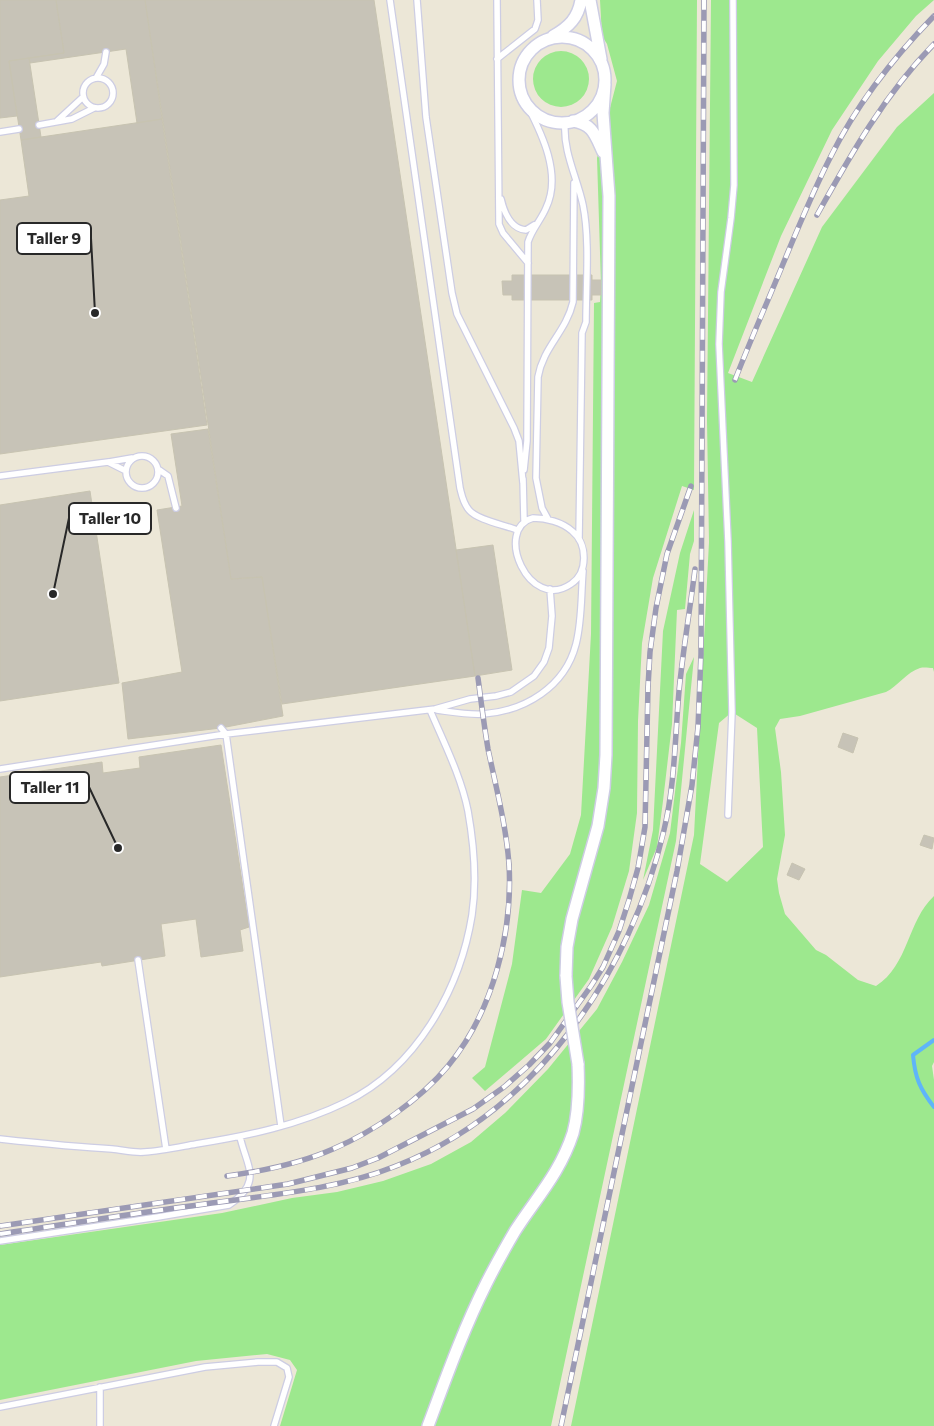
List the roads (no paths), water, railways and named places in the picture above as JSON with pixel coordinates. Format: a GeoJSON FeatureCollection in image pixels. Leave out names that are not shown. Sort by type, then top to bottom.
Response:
{"type":"FeatureCollection","features":[{"type":"Feature","properties":{"kind":"street"},"geometry":{"type":"LineString","coordinates":[[582,0],[574,21],[564,30],[542,41],[530,50],[522,62],[519,77],[521,92],[527,105],[536,114],[548,120],[584,123],[592,130],[606,158]]}},
{"type":"Feature","properties":{"kind":"street"},"geometry":{"type":"LineString","coordinates":[[428,1426],[460,1342],[486,1284],[516,1230],[548,1185],[564,1157],[573,1132],[578,1104],[578,1064],[568,1002],[566,976],[568,947],[572,919],[598,826],[604,788],[606,756],[609,196],[603,113],[604,70],[590,0]]}},
{"type":"Feature","properties":{"kind":"street"},"geometry":{"type":"LineString","coordinates":[[542,41],[554,37],[568,37],[580,40],[591,48],[599,58],[604,70]]}},
{"type":"Feature","properties":{"kind":"street"},"geometry":{"type":"LineString","coordinates":[[569,122],[585,116],[595,107],[605,84]]}},
{"type":"Feature","properties":{"kind":"lane"},"geometry":{"type":"LineString","coordinates":[[390,0],[463,501],[469,511],[477,516],[517,530]]}},
{"type":"Feature","properties":{"kind":"lane"},"geometry":{"type":"LineString","coordinates":[[417,0],[426,117],[452,293],[457,314],[519,441],[524,520],[517,530],[517,558],[522,570],[535,584],[550,589],[556,590],[567,587],[583,571]]}},
{"type":"Feature","properties":{"kind":"lane"},"geometry":{"type":"LineString","coordinates":[[497,0],[499,224],[503,234],[528,264]]}},
{"type":"Feature","properties":{"kind":"lane"},"geometry":{"type":"LineString","coordinates":[[497,59],[535,29],[538,20],[537,0]]}},
{"type":"Feature","properties":{"kind":"lane"},"geometry":{"type":"LineString","coordinates":[[728,815],[732,712],[728,541],[719,344],[721,292],[734,185],[733,0]]}},
{"type":"Feature","properties":{"kind":"lane"},"geometry":{"type":"LineString","coordinates":[[96,78],[104,64],[106,52]]}},
{"type":"Feature","properties":{"kind":"lane"},"geometry":{"type":"LineString","coordinates":[[39,125],[72,119],[94,108],[107,105],[111,102],[113,92],[106,80],[96,78],[87,82],[83,97],[89,106],[94,108]]}},
{"type":"Feature","properties":{"kind":"lane"},"geometry":{"type":"LineString","coordinates":[[57,122],[83,97]]}},
{"type":"Feature","properties":{"kind":"lane"},"geometry":{"type":"LineString","coordinates":[[523,483],[527,441],[528,242],[546,209],[550,197],[550,166],[541,133],[527,105]]}},
{"type":"Feature","properties":{"kind":"lane"},"geometry":{"type":"LineString","coordinates":[[569,122],[564,135],[584,213],[586,250],[586,322],[582,333],[579,539]]}},
{"type":"Feature","properties":{"kind":"lane"},"geometry":{"type":"LineString","coordinates":[[0,132],[19,129]]}},
{"type":"Feature","properties":{"kind":"lane"},"geometry":{"type":"LineString","coordinates":[[548,519],[542,508],[536,478],[538,377],[544,355],[564,328],[573,302],[574,176]]}},
{"type":"Feature","properties":{"kind":"lane"},"geometry":{"type":"LineString","coordinates":[[498,190],[508,218],[516,228],[526,230],[537,223]]}},
{"type":"Feature","properties":{"kind":"lane"},"geometry":{"type":"LineString","coordinates":[[0,476],[108,462],[139,456],[153,460],[158,469],[168,476],[176,508]]}},
{"type":"Feature","properties":{"kind":"lane"},"geometry":{"type":"LineString","coordinates":[[134,458],[130,461],[126,472],[127,477],[134,485],[144,487],[153,483],[158,469]]}},
{"type":"Feature","properties":{"kind":"lane"},"geometry":{"type":"LineString","coordinates":[[108,462],[126,472]]}},
{"type":"Feature","properties":{"kind":"lane"},"geometry":{"type":"LineString","coordinates":[[432,710],[473,714],[514,709],[529,703],[544,693],[567,665],[575,646],[579,624],[584,560],[583,549],[579,539],[572,531],[548,519],[533,518],[524,520]]}},
{"type":"Feature","properties":{"kind":"lane"},"geometry":{"type":"LineString","coordinates":[[0,769],[226,734],[432,710],[470,698],[496,696],[511,692],[534,676],[544,662],[550,648],[552,616],[550,589]]}},
{"type":"Feature","properties":{"kind":"lane"},"geometry":{"type":"LineString","coordinates":[[0,1139],[142,1152],[240,1137],[281,1126],[347,1102],[380,1080],[405,1056],[424,1034],[451,987],[467,939],[472,914],[474,861],[467,809],[459,781],[432,710]]}},
{"type":"Feature","properties":{"kind":"lane"},"geometry":{"type":"LineString","coordinates":[[221,728],[226,734],[281,1126]]}},
{"type":"Feature","properties":{"kind":"lane"},"geometry":{"type":"LineString","coordinates":[[138,960],[166,1149]]}},
{"type":"Feature","properties":{"kind":"lane"},"geometry":{"type":"LineString","coordinates":[[0,1241],[229,1205],[245,1190],[251,1175],[240,1137]]}},
{"type":"Feature","properties":{"kind":"lane"},"geometry":{"type":"LineString","coordinates":[[0,1407],[204,1367],[277,1362],[287,1368],[289,1377],[274,1426]]}},
{"type":"Feature","properties":{"kind":"lane"},"geometry":{"type":"LineString","coordinates":[[100,1387],[100,1426]]}},
{"type":"Feature","properties":{"kind":"waterway"},"geometry":{"type":"LineString","coordinates":[[934,1040],[913,1055],[919,1083],[934,1107]]}},
{"type":"Feature","properties":{"kind":"railway"},"geometry":{"type":"LineString","coordinates":[[561,1426],[677,871],[692,785],[698,727],[701,654],[704,0]]}},
{"type":"Feature","properties":{"kind":"railway"},"geometry":{"type":"LineString","coordinates":[[735,380],[806,210],[841,137],[877,82],[934,16]]}},
{"type":"Feature","properties":{"kind":"railway"},"geometry":{"type":"LineString","coordinates":[[817,215],[856,147],[884,104],[916,63],[934,44]]}},
{"type":"Feature","properties":{"kind":"railway"},"geometry":{"type":"LineString","coordinates":[[0,1226],[288,1184],[352,1168],[378,1158],[473,1109],[504,1087],[550,1043],[603,967],[619,931],[638,868],[645,827],[648,687],[650,652],[656,608],[667,554],[691,486]]}},
{"type":"Feature","properties":{"kind":"railway"},"geometry":{"type":"LineString","coordinates":[[0,1234],[302,1191],[350,1181],[396,1166],[446,1142],[492,1111],[534,1073],[570,1031],[602,984],[628,935],[649,883],[668,813],[681,676],[695,569]]}},
{"type":"Feature","properties":{"kind":"railway"},"geometry":{"type":"LineString","coordinates":[[227,1176],[294,1163],[333,1149],[364,1134],[410,1103],[437,1079],[464,1045],[477,1021],[497,970],[503,944],[509,890],[506,835],[488,749],[478,678]]}},
{"type":"Feature","properties":{"kind":"place","name":"Taller 9"},"geometry":{"type":"Point","coordinates":[95,313]}},
{"type":"Feature","properties":{"kind":"place","name":"Taller 10"},"geometry":{"type":"Point","coordinates":[53,594]}},
{"type":"Feature","properties":{"kind":"place","name":"Taller 11"},"geometry":{"type":"Point","coordinates":[118,848]}}]}
